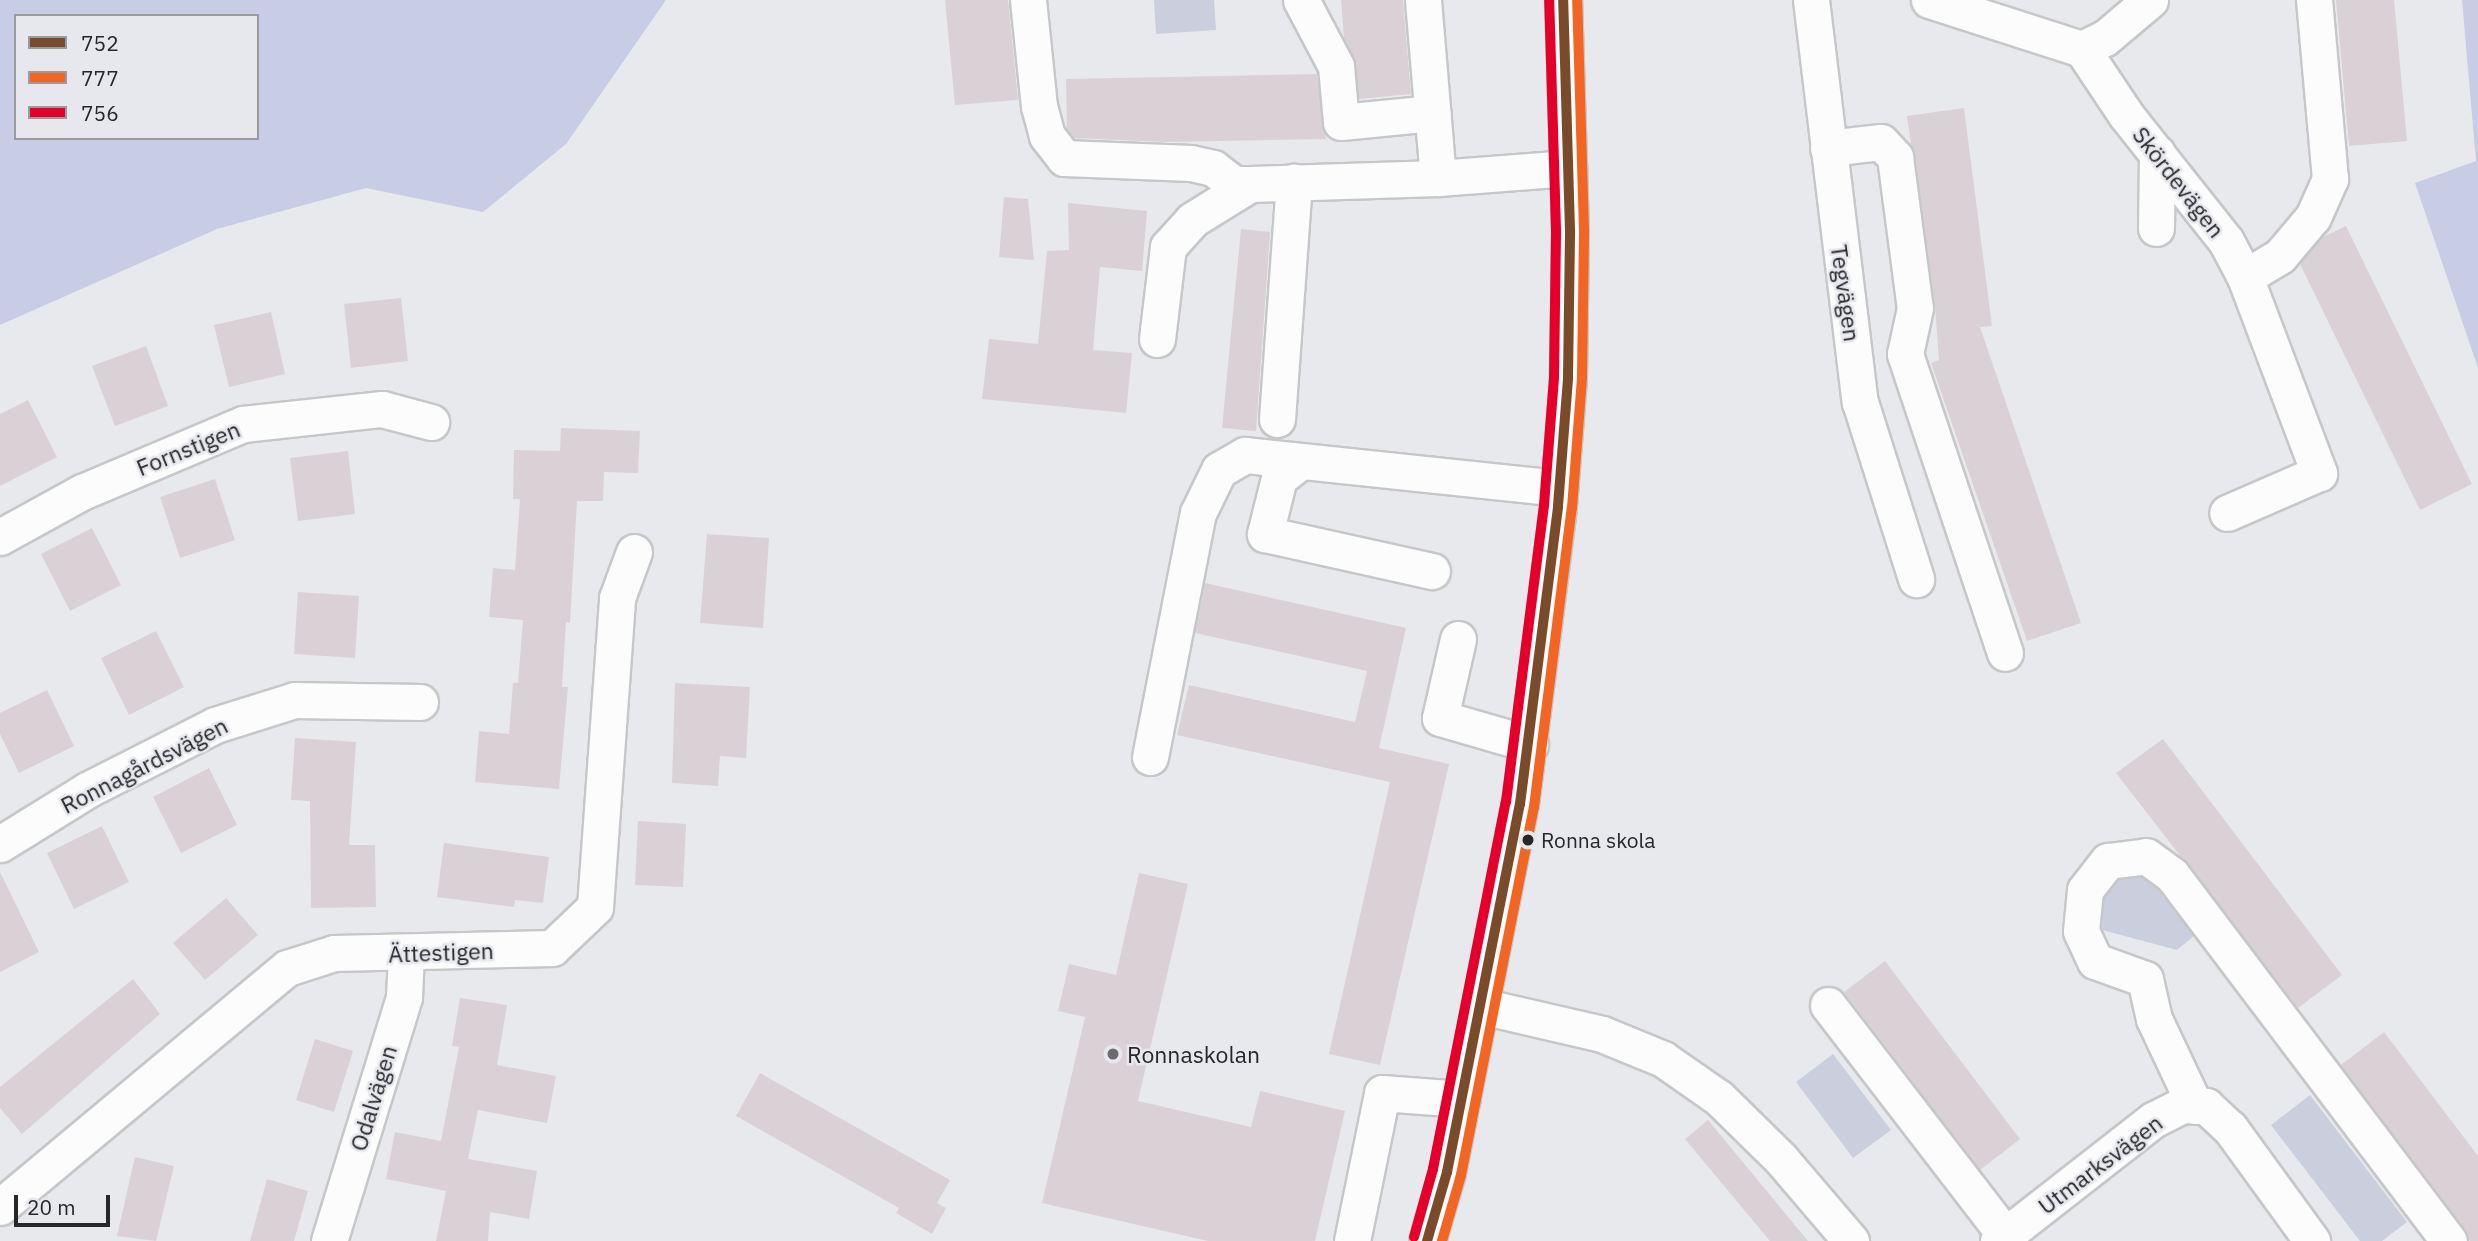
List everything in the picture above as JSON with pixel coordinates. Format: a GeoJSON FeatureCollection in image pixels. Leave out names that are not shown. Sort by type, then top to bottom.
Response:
{"type":"FeatureCollection","features":[{"type":"Feature","properties":{"kind":"street"},"geometry":{"type":"LineString","coordinates":[[1028,0],[1039,106],[1047,136],[1065,158],[1191,163],[1213,168],[1234,184],[1438,178],[1569,168]]}},
{"type":"Feature","properties":{"kind":"street"},"geometry":{"type":"LineString","coordinates":[[1301,0],[1336,66],[1341,122],[1433,113]]}},
{"type":"Feature","properties":{"kind":"street"},"geometry":{"type":"LineString","coordinates":[[1423,0],[1438,178]]}},
{"type":"Feature","properties":{"kind":"street"},"geometry":{"type":"LineString","coordinates":[[1427,1241],[1462,1099],[1530,744],[1559,488],[1568,378],[1569,168],[1563,0]]}},
{"type":"Feature","properties":{"kind":"street","name":"Tegvägen"},"geometry":{"type":"LineString","coordinates":[[1811,0],[1860,402],[1916,579]]}},
{"type":"Feature","properties":{"kind":"street"},"geometry":{"type":"LineString","coordinates":[[1930,0],[2082,49],[2123,13],[2150,0]]}},
{"type":"Feature","properties":{"kind":"street"},"geometry":{"type":"LineString","coordinates":[[2245,277],[2280,256],[2314,217],[2330,179],[2314,0]]}},
{"type":"Feature","properties":{"kind":"street","name":"Skördevägen"},"geometry":{"type":"LineString","coordinates":[[2082,49],[2157,153],[2226,241],[2245,277],[2319,473],[2227,513]]}},
{"type":"Feature","properties":{"kind":"street"},"geometry":{"type":"LineString","coordinates":[[1828,148],[1881,142],[1895,157],[1915,308],[1905,354],[2004,653]]}},
{"type":"Feature","properties":{"kind":"street"},"geometry":{"type":"LineString","coordinates":[[2156,228],[2157,153]]}},
{"type":"Feature","properties":{"kind":"street"},"geometry":{"type":"LineString","coordinates":[[1277,419],[1294,182]]}},
{"type":"Feature","properties":{"kind":"street"},"geometry":{"type":"LineString","coordinates":[[1157,339],[1168,247],[1192,220],[1250,184]]}},
{"type":"Feature","properties":{"kind":"street","name":"Fornstigen"},"geometry":{"type":"LineString","coordinates":[[0,537],[82,492],[243,424],[382,409],[431,422]]}},
{"type":"Feature","properties":{"kind":"street"},"geometry":{"type":"LineString","coordinates":[[1150,757],[1198,513],[1219,471],[1244,455],[1559,488]]}},
{"type":"Feature","properties":{"kind":"street"},"geometry":{"type":"LineString","coordinates":[[1301,461],[1279,478],[1265,534],[1432,571]]}},
{"type":"Feature","properties":{"kind":"street","name":"Ättestigen"},"geometry":{"type":"LineString","coordinates":[[0,1208],[287,968],[334,953],[406,954],[552,948],[595,907],[617,598],[634,552]]}},
{"type":"Feature","properties":{"kind":"street"},"geometry":{"type":"LineString","coordinates":[[1458,639],[1440,718],[1530,744]]}},
{"type":"Feature","properties":{"kind":"street","name":"Ronnagårdsvägen"},"geometry":{"type":"LineString","coordinates":[[0,844],[87,790],[215,725],[295,700],[420,702]]}},
{"type":"Feature","properties":{"kind":"street"},"geometry":{"type":"LineString","coordinates":[[2312,1241],[2230,1128],[2206,1106],[2195,1106],[2154,1019],[2145,979],[2095,961],[2081,931],[2085,890],[2108,861],[2146,856],[2172,875],[2449,1241]]}},
{"type":"Feature","properties":{"kind":"street","name":"Odalvägen"},"geometry":{"type":"LineString","coordinates":[[330,1241],[404,997],[406,954]]}},
{"type":"Feature","properties":{"kind":"street"},"geometry":{"type":"LineString","coordinates":[[1828,1005],[2005,1239]]}},
{"type":"Feature","properties":{"kind":"street"},"geometry":{"type":"LineString","coordinates":[[1481,1006],[1602,1034],[1663,1059],[1719,1098],[1782,1159],[1851,1241]]}},
{"type":"Feature","properties":{"kind":"street"},"geometry":{"type":"LineString","coordinates":[[1352,1241],[1382,1093],[1462,1099]]}},
{"type":"Feature","properties":{"kind":"street","name":"Utmarksvägen"},"geometry":{"type":"LineString","coordinates":[[2005,1239],[2153,1120],[2183,1105],[2195,1106]]}},
{"type":"Feature","properties":{"kind":"shaded area"},"geometry":{"type":"Polygon","coordinates":[[[0,0],[666,0],[566,144],[483,212],[366,188],[217,229],[0,325],[0,0]]]}},
{"type":"Feature","properties":{"kind":"shaded area"},"geometry":{"type":"Polygon","coordinates":[[[1154,0],[1214,0],[1216,30],[1156,34],[1154,0]]]}},
{"type":"Feature","properties":{"kind":"shaded area"},"geometry":{"type":"Polygon","coordinates":[[[2462,0],[2478,0],[2478,368],[2415,183],[2476,161],[2462,0]]]}},
{"type":"Feature","properties":{"kind":"shaded area"},"geometry":{"type":"Polygon","coordinates":[[[2127,874],[2153,878],[2194,936],[2177,950],[2102,930],[2103,891],[2127,874]]]}},
{"type":"Feature","properties":{"kind":"shaded area"},"geometry":{"type":"Polygon","coordinates":[[[1833,1054],[1891,1130],[1853,1158],[1796,1082],[1833,1054]]]}},
{"type":"Feature","properties":{"kind":"shaded area"},"geometry":{"type":"Polygon","coordinates":[[[2310,1095],[2407,1222],[2382,1241],[2360,1241],[2271,1125],[2310,1095]]]}},
{"type":"Feature","properties":{"kind":"building"},"geometry":{"type":"Polygon","coordinates":[[[945,0],[1008,0],[1018,100],[955,105],[945,0]]]}},
{"type":"Feature","properties":{"kind":"building"},"geometry":{"type":"Polygon","coordinates":[[[1341,0],[1403,0],[1411,94],[1359,99],[1356,64],[1344,38],[1341,0]]]}},
{"type":"Feature","properties":{"kind":"building"},"geometry":{"type":"Polygon","coordinates":[[[2336,0],[2394,0],[2407,141],[2349,146],[2336,0]]]}},
{"type":"Feature","properties":{"kind":"building"},"geometry":{"type":"Polygon","coordinates":[[[1317,74],[1326,139],[1164,142],[1074,138],[1067,129],[1066,79],[1317,74]]]}},
{"type":"Feature","properties":{"kind":"building"},"geometry":{"type":"Polygon","coordinates":[[[1964,108],[1992,326],[1980,327],[2081,623],[2027,641],[1931,363],[1939,360],[1935,305],[1907,116],[1964,108]]]}},
{"type":"Feature","properties":{"kind":"building"},"geometry":{"type":"Polygon","coordinates":[[[1004,197],[1028,199],[1034,260],[999,257],[1004,197]]]}},
{"type":"Feature","properties":{"kind":"building"},"geometry":{"type":"Polygon","coordinates":[[[1068,203],[1147,211],[1142,271],[1100,267],[1093,350],[1132,353],[1126,413],[982,399],[989,339],[1038,344],[1047,251],[1069,250],[1068,203]]]}},
{"type":"Feature","properties":{"kind":"building"},"geometry":{"type":"Polygon","coordinates":[[[2346,226],[2472,484],[2420,510],[2300,264],[2321,238],[2346,226]]]}},
{"type":"Feature","properties":{"kind":"building"},"geometry":{"type":"Polygon","coordinates":[[[1241,229],[1270,232],[1256,431],[1222,428],[1241,229]]]}},
{"type":"Feature","properties":{"kind":"building"},"geometry":{"type":"Polygon","coordinates":[[[401,298],[408,361],[351,368],[344,304],[401,298]]]}},
{"type":"Feature","properties":{"kind":"building"},"geometry":{"type":"Polygon","coordinates":[[[271,312],[285,374],[229,387],[214,325],[271,312]]]}},
{"type":"Feature","properties":{"kind":"building"},"geometry":{"type":"Polygon","coordinates":[[[146,346],[168,406],[115,426],[92,366],[146,346]]]}},
{"type":"Feature","properties":{"kind":"building"},"geometry":{"type":"Polygon","coordinates":[[[28,400],[57,457],[0,486],[0,414],[28,400]]]}},
{"type":"Feature","properties":{"kind":"building"},"geometry":{"type":"Polygon","coordinates":[[[561,428],[640,431],[638,473],[604,472],[603,501],[577,501],[570,623],[566,622],[562,687],[568,687],[559,789],[475,782],[479,731],[509,734],[513,683],[518,683],[523,620],[489,617],[493,568],[515,570],[520,499],[513,499],[514,450],[560,451],[561,428]]]}},
{"type":"Feature","properties":{"kind":"building"},"geometry":{"type":"Polygon","coordinates":[[[348,451],[355,514],[298,521],[290,458],[348,451]]]}},
{"type":"Feature","properties":{"kind":"building"},"geometry":{"type":"Polygon","coordinates":[[[215,479],[235,540],[180,558],[160,497],[215,479]]]}},
{"type":"Feature","properties":{"kind":"building"},"geometry":{"type":"Polygon","coordinates":[[[92,528],[121,585],[70,611],[41,554],[92,528]]]}},
{"type":"Feature","properties":{"kind":"building"},"geometry":{"type":"Polygon","coordinates":[[[707,534],[769,538],[763,628],[700,623],[707,534]]]}},
{"type":"Feature","properties":{"kind":"building"},"geometry":{"type":"Polygon","coordinates":[[[1205,583],[1406,628],[1379,748],[1449,764],[1380,1065],[1329,1054],[1390,782],[1177,735],[1189,685],[1355,722],[1367,671],[1195,633],[1205,583]]]}},
{"type":"Feature","properties":{"kind":"building"},"geometry":{"type":"Polygon","coordinates":[[[298,592],[359,596],[355,658],[294,654],[298,592]]]}},
{"type":"Feature","properties":{"kind":"building"},"geometry":{"type":"Polygon","coordinates":[[[156,631],[184,687],[129,715],[101,658],[156,631]]]}},
{"type":"Feature","properties":{"kind":"building"},"geometry":{"type":"Polygon","coordinates":[[[675,683],[750,687],[746,758],[720,756],[718,786],[672,783],[675,683]]]}},
{"type":"Feature","properties":{"kind":"building"},"geometry":{"type":"Polygon","coordinates":[[[47,690],[74,746],[19,773],[0,734],[0,713],[47,690]]]}},
{"type":"Feature","properties":{"kind":"building"},"geometry":{"type":"Polygon","coordinates":[[[295,738],[356,742],[349,845],[375,845],[376,907],[311,908],[310,801],[291,800],[295,738]]]}},
{"type":"Feature","properties":{"kind":"building"},"geometry":{"type":"Polygon","coordinates":[[[2163,739],[2342,975],[2298,1008],[2116,773],[2163,739]]]}},
{"type":"Feature","properties":{"kind":"building"},"geometry":{"type":"Polygon","coordinates":[[[209,768],[237,825],[181,853],[153,797],[209,768]]]}},
{"type":"Feature","properties":{"kind":"building"},"geometry":{"type":"Polygon","coordinates":[[[638,821],[686,824],[683,887],[635,885],[638,821]]]}},
{"type":"Feature","properties":{"kind":"building"},"geometry":{"type":"Polygon","coordinates":[[[102,826],[129,882],[74,909],[47,853],[102,826]]]}},
{"type":"Feature","properties":{"kind":"building"},"geometry":{"type":"Polygon","coordinates":[[[444,843],[549,857],[543,903],[515,900],[514,907],[437,897],[444,843]]]}},
{"type":"Feature","properties":{"kind":"building"},"geometry":{"type":"Polygon","coordinates":[[[0,872],[39,952],[0,972],[0,872]]]}},
{"type":"Feature","properties":{"kind":"building","name":"Ronnaskolan"},"geometry":{"type":"Polygon","coordinates":[[[1139,873],[1188,884],[1138,1101],[1251,1127],[1260,1091],[1345,1111],[1315,1241],[1208,1241],[1042,1203],[1085,1017],[1058,1011],[1069,964],[1116,975],[1139,873]]]}},
{"type":"Feature","properties":{"kind":"building"},"geometry":{"type":"Polygon","coordinates":[[[226,898],[258,935],[205,980],[173,943],[226,898]]]}},
{"type":"Feature","properties":{"kind":"building"},"geometry":{"type":"Polygon","coordinates":[[[1885,961],[2020,1139],[1980,1170],[1844,992],[1885,961]]]}},
{"type":"Feature","properties":{"kind":"building"},"geometry":{"type":"Polygon","coordinates":[[[133,979],[160,1014],[22,1134],[0,1108],[0,1087],[133,979]]]}},
{"type":"Feature","properties":{"kind":"building"},"geometry":{"type":"Polygon","coordinates":[[[460,998],[507,1005],[497,1065],[556,1076],[547,1123],[478,1110],[468,1159],[537,1171],[529,1219],[490,1212],[488,1241],[436,1241],[446,1191],[386,1179],[395,1132],[441,1141],[459,1047],[452,1046],[460,998]]]}},
{"type":"Feature","properties":{"kind":"building"},"geometry":{"type":"Polygon","coordinates":[[[2384,1032],[2478,1156],[2478,1241],[2470,1241],[2341,1065],[2384,1032]]]}},
{"type":"Feature","properties":{"kind":"building"},"geometry":{"type":"Polygon","coordinates":[[[315,1039],[353,1051],[334,1112],[296,1100],[315,1039]]]}},
{"type":"Feature","properties":{"kind":"building"},"geometry":{"type":"Polygon","coordinates":[[[760,1073],[950,1180],[937,1203],[946,1208],[932,1234],[896,1213],[899,1208],[736,1116],[760,1073]]]}},
{"type":"Feature","properties":{"kind":"building"},"geometry":{"type":"Polygon","coordinates":[[[1708,1120],[1808,1241],[1770,1241],[1685,1139],[1708,1120]]]}},
{"type":"Feature","properties":{"kind":"building"},"geometry":{"type":"Polygon","coordinates":[[[135,1157],[174,1166],[156,1241],[117,1236],[135,1157]]]}},
{"type":"Feature","properties":{"kind":"building"},"geometry":{"type":"Polygon","coordinates":[[[267,1179],[308,1191],[294,1241],[250,1241],[267,1179]]]}},
{"type":"Feature","properties":{"kind":"transit line","name":"756"},"geometry":{"type":"LineString","coordinates":[[1414,1237],[1433,1169],[1506,802],[1544,505],[1554,377],[1556,230],[1549,0]]}},
{"type":"Feature","properties":{"kind":"transit line","name":"752"},"geometry":{"type":"LineString","coordinates":[[1427,1241],[1447,1172],[1520,804],[1558,506],[1568,378],[1570,230],[1563,0]]}},
{"type":"Feature","properties":{"kind":"transit line","name":"777"},"geometry":{"type":"LineString","coordinates":[[1442,1241],[1461,1175],[1534,807],[1572,508],[1582,378],[1584,230],[1577,0]]}},
{"type":"Feature","properties":{"kind":"place","name":"Ronna skola"},"geometry":{"type":"Point","coordinates":[1528,840]}},
{"type":"Feature","properties":{"kind":"place","name":"Ronnaskolan"},"geometry":{"type":"Point","coordinates":[1113,1054]}}]}
